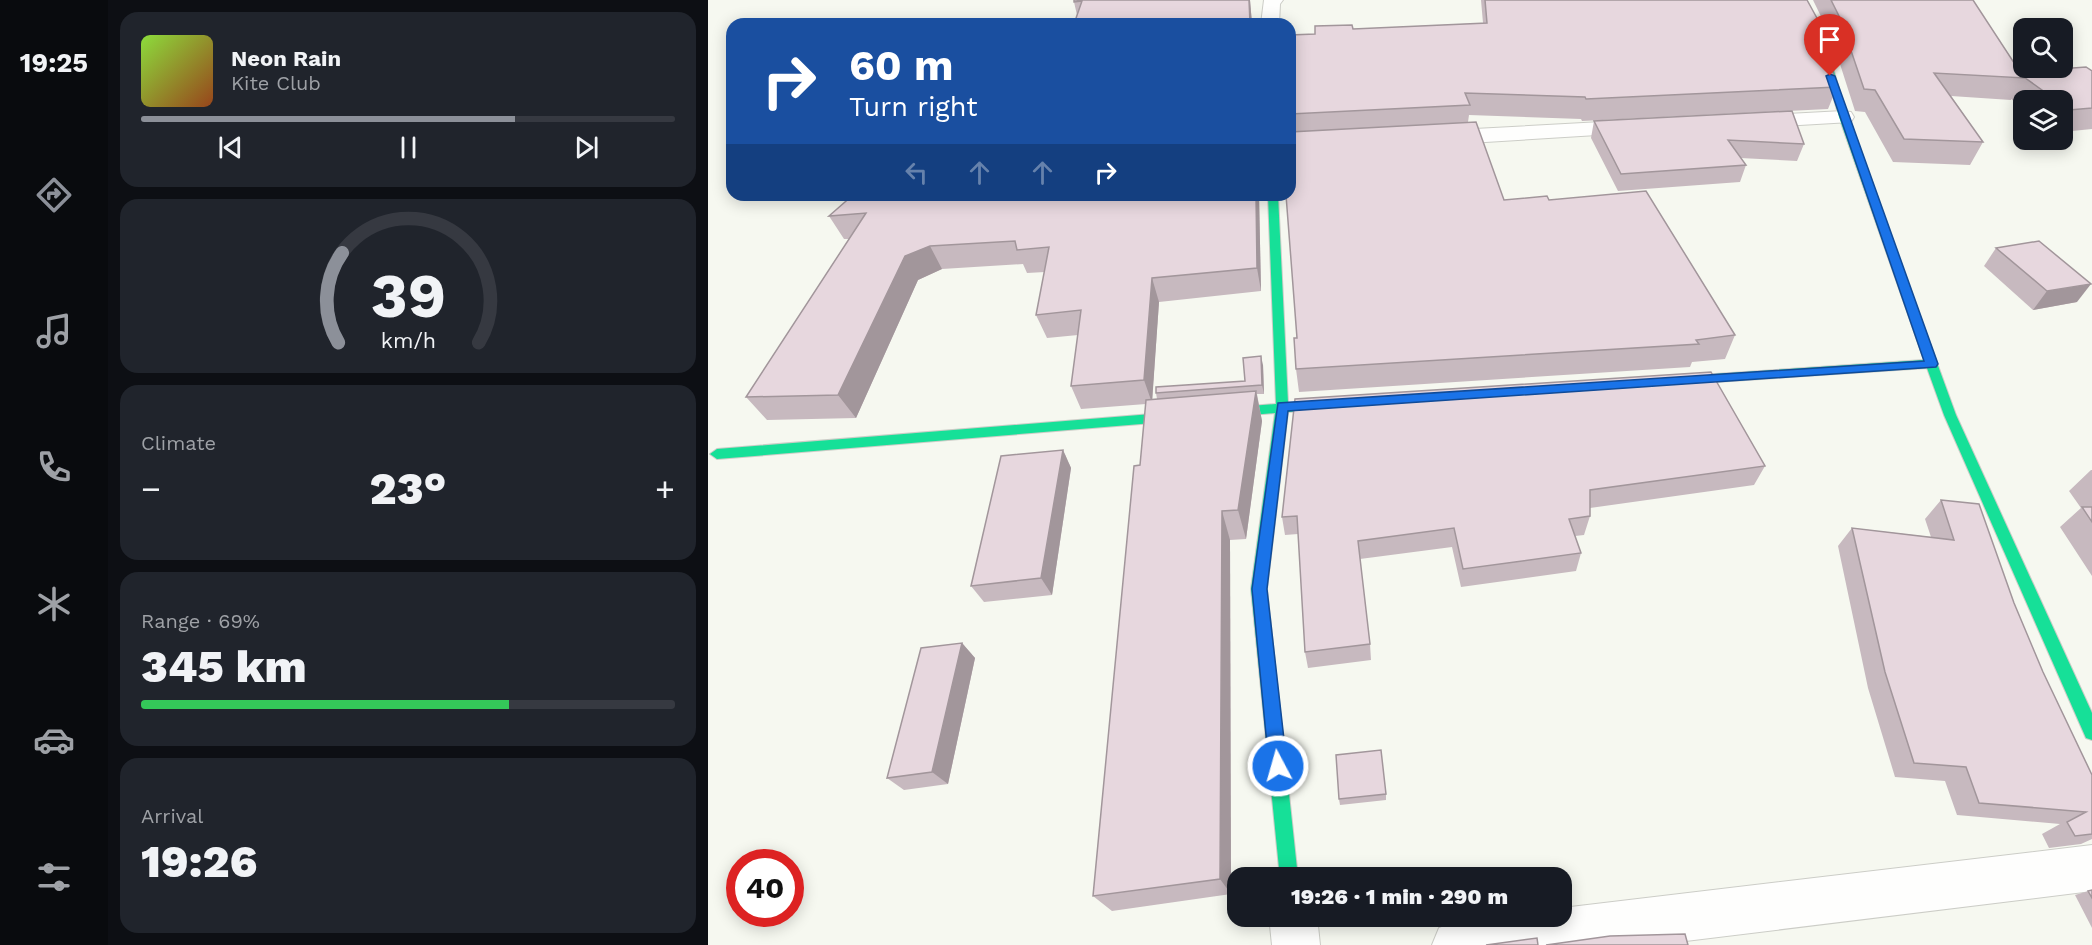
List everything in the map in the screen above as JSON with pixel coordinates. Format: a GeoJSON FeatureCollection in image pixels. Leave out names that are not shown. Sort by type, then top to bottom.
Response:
{"type":"FeatureCollection","features":[{"type":"Feature","properties":{"kind":"main road"},"geometry":{"type":"LineString","coordinates":[[1801,0],[1821,40],[1843,117],[1950,415],[2092,732]]}},
{"type":"Feature","properties":{"kind":"main road"},"geometry":{"type":"LineString","coordinates":[[1273,201],[1282,406],[1259,589],[1288,867]]}},
{"type":"Feature","properties":{"kind":"main road"},"geometry":{"type":"LineString","coordinates":[[1660,382],[1932,364]]}},
{"type":"Feature","properties":{"kind":"main road"},"geometry":{"type":"LineString","coordinates":[[717,454],[1353,402]]}},
{"type":"Feature","properties":{"kind":"street"},"geometry":{"type":"LineString","coordinates":[[1270,18],[1270,3],[1274,0]]}},
{"type":"Feature","properties":{"kind":"street"},"geometry":{"type":"LineString","coordinates":[[1733,122],[1843,117]]}},
{"type":"Feature","properties":{"kind":"street"},"geometry":{"type":"LineString","coordinates":[[1422,139],[1661,126]]}},
{"type":"Feature","properties":{"kind":"street"},"geometry":{"type":"LineString","coordinates":[[1456,945],[2092,868]]}},
{"type":"Feature","properties":{"kind":"street"},"geometry":{"type":"LineString","coordinates":[[1294,927],[1296,945]]}},
{"type":"Feature","properties":{"kind":"building"},"geometry":{"type":"Polygon","coordinates":[[[1074,0],[1249,0],[1250,18],[1076,18],[1082,1],[1074,2],[1074,0]]]}},
{"type":"Feature","properties":{"kind":"building"},"geometry":{"type":"Polygon","coordinates":[[[1485,0],[1807,0],[1818,20],[1837,87],[1586,99],[1585,97],[1465,93],[1470,105],[1296,114],[1296,35],[1315,34],[1315,26],[1352,25],[1353,29],[1487,23],[1485,0]]]}},
{"type":"Feature","properties":{"kind":"building"},"geometry":{"type":"Polygon","coordinates":[[[1831,0],[1973,0],[2013,61],[2013,77],[1934,73],[1983,142],[1904,139],[1875,90],[1864,89],[1840,18],[1831,0]]]}},
{"type":"Feature","properties":{"kind":"building"},"geometry":{"type":"Polygon","coordinates":[[[2086,67],[2092,71],[2092,108],[2073,110],[2073,90],[2042,90],[2025,78],[2073,78],[2073,68],[2086,67]]]}},
{"type":"Feature","properties":{"kind":"building"},"geometry":{"type":"Polygon","coordinates":[[[1792,111],[1804,144],[1728,140],[1746,165],[1621,174],[1594,121],[1792,111]]]}},
{"type":"Feature","properties":{"kind":"building"},"geometry":{"type":"Polygon","coordinates":[[[1476,122],[1504,200],[1547,196],[1549,200],[1646,191],[1735,335],[1696,340],[1699,344],[1296,369],[1294,338],[1297,338],[1286,201],[1296,201],[1296,132],[1476,122]]]}},
{"type":"Feature","properties":{"kind":"building"},"geometry":{"type":"Polygon","coordinates":[[[846,201],[1256,201],[1257,268],[1152,278],[1144,380],[1071,386],[1081,310],[1036,315],[1049,247],[1017,250],[1015,241],[930,246],[905,256],[838,395],[746,397],[866,213],[829,216],[846,201]]]}},
{"type":"Feature","properties":{"kind":"building"},"geometry":{"type":"Polygon","coordinates":[[[2039,241],[2091,284],[2047,291],[1996,248],[2039,241]]]}},
{"type":"Feature","properties":{"kind":"building"},"geometry":{"type":"Polygon","coordinates":[[[1261,356],[1262,385],[1156,393],[1156,387],[1245,381],[1243,358],[1261,356]]]}},
{"type":"Feature","properties":{"kind":"building"},"geometry":{"type":"Polygon","coordinates":[[[1711,372],[1765,466],[1590,490],[1590,516],[1569,519],[1581,553],[1463,569],[1454,528],[1358,541],[1370,644],[1305,652],[1297,516],[1282,517],[1295,399],[1711,372]]]}},
{"type":"Feature","properties":{"kind":"building"},"geometry":{"type":"Polygon","coordinates":[[[1256,391],[1238,510],[1222,511],[1220,879],[1093,896],[1134,466],[1140,465],[1146,400],[1256,391]]]}},
{"type":"Feature","properties":{"kind":"building"},"geometry":{"type":"Polygon","coordinates":[[[1063,450],[1041,578],[971,586],[1001,456],[1063,450]]]}},
{"type":"Feature","properties":{"kind":"building"},"geometry":{"type":"Polygon","coordinates":[[[1941,500],[1979,504],[2014,603],[2043,672],[2092,775],[2092,834],[2075,836],[2067,822],[2086,812],[1979,803],[1966,767],[1914,763],[1885,672],[1852,528],[1954,540],[1941,500]]]}},
{"type":"Feature","properties":{"kind":"building"},"geometry":{"type":"Polygon","coordinates":[[[2082,507],[2092,507],[2092,522],[2082,507]]]}},
{"type":"Feature","properties":{"kind":"building"},"geometry":{"type":"Polygon","coordinates":[[[962,643],[932,772],[887,778],[921,648],[962,643]]]}},
{"type":"Feature","properties":{"kind":"building"},"geometry":{"type":"Polygon","coordinates":[[[1381,750],[1386,794],[1339,799],[1336,755],[1381,750]]]}},
{"type":"Feature","properties":{"kind":"building"},"geometry":{"type":"Polygon","coordinates":[[[1685,934],[1688,945],[1546,945],[1610,936],[1685,934]]]}},
{"type":"Feature","properties":{"kind":"building"},"geometry":{"type":"Polygon","coordinates":[[[1537,938],[1538,945],[1486,945],[1537,938]]]}},
{"type":"Feature","properties":{"kind":"traffic: fast"},"geometry":{"type":"LineString","coordinates":[[1801,0],[1821,40],[1843,117],[1950,415],[2092,732]]}},
{"type":"Feature","properties":{"kind":"traffic: fast"},"geometry":{"type":"LineString","coordinates":[[1273,201],[1282,406],[1259,589],[1288,867]]}},
{"type":"Feature","properties":{"kind":"traffic: fast"},"geometry":{"type":"LineString","coordinates":[[1670,381],[1932,364]]}},
{"type":"Feature","properties":{"kind":"traffic: fast"},"geometry":{"type":"LineString","coordinates":[[717,454],[1340,403]]}},
{"type":"Feature","properties":{"kind":"route"},"geometry":{"type":"LineString","coordinates":[[1278,766],[1259,589],[1282,406],[1932,364],[1830,76]]}}]}
